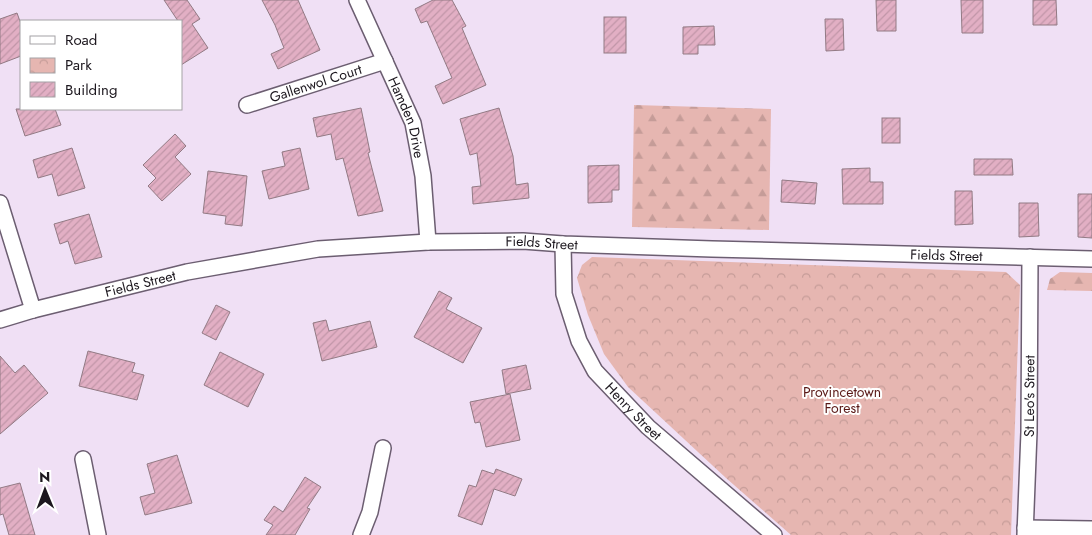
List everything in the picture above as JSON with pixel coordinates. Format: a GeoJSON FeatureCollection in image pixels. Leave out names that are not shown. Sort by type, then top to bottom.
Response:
{"type":"FeatureCollection","features":[{"type":"Feature","properties":{"kind":"street","name":"Hamden Drive"},"geometry":{"type":"LineString","coordinates":[[357,0],[413,123],[423,176],[428,242]]}},
{"type":"Feature","properties":{"kind":"street","name":"Gallenwol Court"},"geometry":{"type":"LineString","coordinates":[[247,105],[385,61]]}},
{"type":"Feature","properties":{"kind":"street"},"geometry":{"type":"LineString","coordinates":[[0,203],[33,310]]}},
{"type":"Feature","properties":{"kind":"street","name":"Fields Street"},"geometry":{"type":"LineString","coordinates":[[0,320],[187,272],[318,249],[428,242],[523,241],[563,244],[1092,259]]}},
{"type":"Feature","properties":{"kind":"street","name":"Henry Street"},"geometry":{"type":"LineString","coordinates":[[563,244],[564,294],[580,341],[596,371],[648,427],[774,535]]}},
{"type":"Feature","properties":{"kind":"street","name":"St Leo's Street"},"geometry":{"type":"LineString","coordinates":[[1025,531],[1029,432],[1030,257]]}},
{"type":"Feature","properties":{"kind":"street"},"geometry":{"type":"LineString","coordinates":[[362,535],[370,512],[383,448]]}},
{"type":"Feature","properties":{"kind":"street"},"geometry":{"type":"LineString","coordinates":[[83,458],[98,535]]}},
{"type":"Feature","properties":{"kind":"street"},"geometry":{"type":"LineString","coordinates":[[1025,531],[1092,529]]}},
{"type":"Feature","properties":{"kind":"green space"},"geometry":{"type":"Polygon","coordinates":[[[634,105],[771,109],[769,230],[632,227],[634,105]]]}},
{"type":"Feature","properties":{"kind":"green space","name":"Provincetown Forest"},"geometry":{"type":"Polygon","coordinates":[[[592,257],[1006,272],[1020,285],[1011,535],[791,535],[628,387],[604,354],[588,315],[577,278],[582,265],[592,257]]]}},
{"type":"Feature","properties":{"kind":"green space"},"geometry":{"type":"Polygon","coordinates":[[[1060,272],[1092,273],[1092,291],[1047,290],[1050,279],[1060,272]]]}},
{"type":"Feature","properties":{"kind":"building"},"geometry":{"type":"Polygon","coordinates":[[[164,0],[187,0],[200,19],[192,24],[208,48],[182,64],[182,20],[177,20],[164,0]]]}},
{"type":"Feature","properties":{"kind":"building"},"geometry":{"type":"Polygon","coordinates":[[[262,0],[298,0],[320,50],[278,69],[271,54],[284,48],[262,0]]]}},
{"type":"Feature","properties":{"kind":"building"},"geometry":{"type":"Polygon","coordinates":[[[433,0],[452,0],[466,26],[462,28],[486,85],[443,104],[435,86],[452,78],[427,21],[421,23],[415,9],[433,0]]]}},
{"type":"Feature","properties":{"kind":"building"},"geometry":{"type":"Polygon","coordinates":[[[876,0],[896,0],[896,31],[877,31],[876,0]]]}},
{"type":"Feature","properties":{"kind":"building"},"geometry":{"type":"Polygon","coordinates":[[[961,0],[983,0],[983,33],[962,33],[961,0]]]}},
{"type":"Feature","properties":{"kind":"building"},"geometry":{"type":"Polygon","coordinates":[[[1033,0],[1056,0],[1057,25],[1033,25],[1033,0]]]}},
{"type":"Feature","properties":{"kind":"building"},"geometry":{"type":"Polygon","coordinates":[[[17,13],[20,21],[20,56],[0,64],[0,19],[17,13]]]}},
{"type":"Feature","properties":{"kind":"building"},"geometry":{"type":"Polygon","coordinates":[[[604,17],[626,17],[626,53],[604,53],[604,17]]]}},
{"type":"Feature","properties":{"kind":"building"},"geometry":{"type":"Polygon","coordinates":[[[825,19],[843,19],[844,50],[826,51],[825,19]]]}},
{"type":"Feature","properties":{"kind":"building"},"geometry":{"type":"Polygon","coordinates":[[[714,26],[715,45],[698,45],[698,54],[683,54],[683,27],[714,26]]]}},
{"type":"Feature","properties":{"kind":"building"},"geometry":{"type":"Polygon","coordinates":[[[361,108],[370,152],[368,153],[383,211],[358,216],[343,158],[336,160],[331,134],[317,137],[313,118],[361,108]]]}},
{"type":"Feature","properties":{"kind":"building"},"geometry":{"type":"Polygon","coordinates":[[[499,108],[513,156],[516,185],[528,183],[529,198],[473,204],[472,187],[481,186],[477,153],[470,155],[460,119],[499,108]]]}},
{"type":"Feature","properties":{"kind":"building"},"geometry":{"type":"Polygon","coordinates":[[[16,109],[55,110],[61,125],[25,136],[16,109]]]}},
{"type":"Feature","properties":{"kind":"building"},"geometry":{"type":"Polygon","coordinates":[[[882,118],[900,118],[900,143],[882,143],[882,118]]]}},
{"type":"Feature","properties":{"kind":"building"},"geometry":{"type":"Polygon","coordinates":[[[175,134],[186,146],[175,157],[191,174],[162,201],[148,186],[156,178],[143,165],[175,134]]]}},
{"type":"Feature","properties":{"kind":"building"},"geometry":{"type":"Polygon","coordinates":[[[72,148],[85,188],[58,196],[52,174],[38,178],[33,160],[72,148]]]}},
{"type":"Feature","properties":{"kind":"building"},"geometry":{"type":"Polygon","coordinates":[[[300,148],[309,189],[269,199],[262,171],[285,166],[282,152],[300,148]]]}},
{"type":"Feature","properties":{"kind":"building"},"geometry":{"type":"Polygon","coordinates":[[[974,159],[1012,159],[1013,175],[974,175],[974,159]]]}},
{"type":"Feature","properties":{"kind":"building"},"geometry":{"type":"Polygon","coordinates":[[[619,165],[619,190],[612,190],[612,202],[588,203],[588,166],[619,165]]]}},
{"type":"Feature","properties":{"kind":"building"},"geometry":{"type":"Polygon","coordinates":[[[870,168],[870,182],[883,182],[883,204],[843,204],[842,169],[870,168]]]}},
{"type":"Feature","properties":{"kind":"building"},"geometry":{"type":"Polygon","coordinates":[[[208,171],[247,176],[242,226],[225,224],[226,216],[203,213],[208,171]]]}},
{"type":"Feature","properties":{"kind":"building"},"geometry":{"type":"Polygon","coordinates":[[[782,180],[817,183],[815,204],[781,202],[782,180]]]}},
{"type":"Feature","properties":{"kind":"building"},"geometry":{"type":"Polygon","coordinates":[[[955,191],[972,191],[973,224],[955,225],[955,191]]]}},
{"type":"Feature","properties":{"kind":"building"},"geometry":{"type":"Polygon","coordinates":[[[1078,194],[1092,194],[1092,238],[1078,237],[1078,194]]]}},
{"type":"Feature","properties":{"kind":"building"},"geometry":{"type":"Polygon","coordinates":[[[1019,203],[1038,203],[1039,236],[1019,237],[1019,203]]]}},
{"type":"Feature","properties":{"kind":"building"},"geometry":{"type":"Polygon","coordinates":[[[89,214],[102,257],[75,264],[68,241],[60,244],[54,224],[89,214]]]}},
{"type":"Feature","properties":{"kind":"building"},"geometry":{"type":"Polygon","coordinates":[[[439,291],[452,298],[446,309],[482,328],[463,363],[414,337],[439,291]]]}},
{"type":"Feature","properties":{"kind":"building"},"geometry":{"type":"Polygon","coordinates":[[[216,305],[230,312],[216,340],[202,333],[216,305]]]}},
{"type":"Feature","properties":{"kind":"building"},"geometry":{"type":"Polygon","coordinates":[[[326,320],[329,331],[370,321],[377,347],[322,361],[313,323],[326,320]]]}},
{"type":"Feature","properties":{"kind":"building"},"geometry":{"type":"Polygon","coordinates":[[[88,351],[135,363],[132,372],[144,375],[137,400],[79,386],[88,351]]]}},
{"type":"Feature","properties":{"kind":"building"},"geometry":{"type":"Polygon","coordinates":[[[220,352],[264,374],[248,407],[204,385],[220,352]]]}},
{"type":"Feature","properties":{"kind":"building"},"geometry":{"type":"Polygon","coordinates":[[[0,356],[15,373],[24,365],[48,393],[0,434],[0,356]]]}},
{"type":"Feature","properties":{"kind":"building"},"geometry":{"type":"Polygon","coordinates":[[[526,365],[531,389],[506,394],[502,370],[526,365]]]}},
{"type":"Feature","properties":{"kind":"building"},"geometry":{"type":"Polygon","coordinates":[[[510,394],[520,440],[486,447],[480,422],[475,423],[470,402],[510,394]]]}},
{"type":"Feature","properties":{"kind":"building"},"geometry":{"type":"Polygon","coordinates":[[[177,455],[192,503],[145,515],[140,497],[155,493],[147,464],[177,455]]]}},
{"type":"Feature","properties":{"kind":"building"},"geometry":{"type":"Polygon","coordinates":[[[496,469],[522,479],[515,496],[494,489],[482,525],[458,516],[469,485],[476,487],[482,470],[494,474],[496,469]]]}},
{"type":"Feature","properties":{"kind":"building"},"geometry":{"type":"Polygon","coordinates":[[[305,477],[321,487],[307,508],[310,509],[295,535],[266,535],[273,525],[264,520],[274,506],[283,512],[305,477]]]}},
{"type":"Feature","properties":{"kind":"building"},"geometry":{"type":"Polygon","coordinates":[[[20,483],[35,535],[9,535],[3,514],[0,515],[0,488],[20,483]]]}}]}
